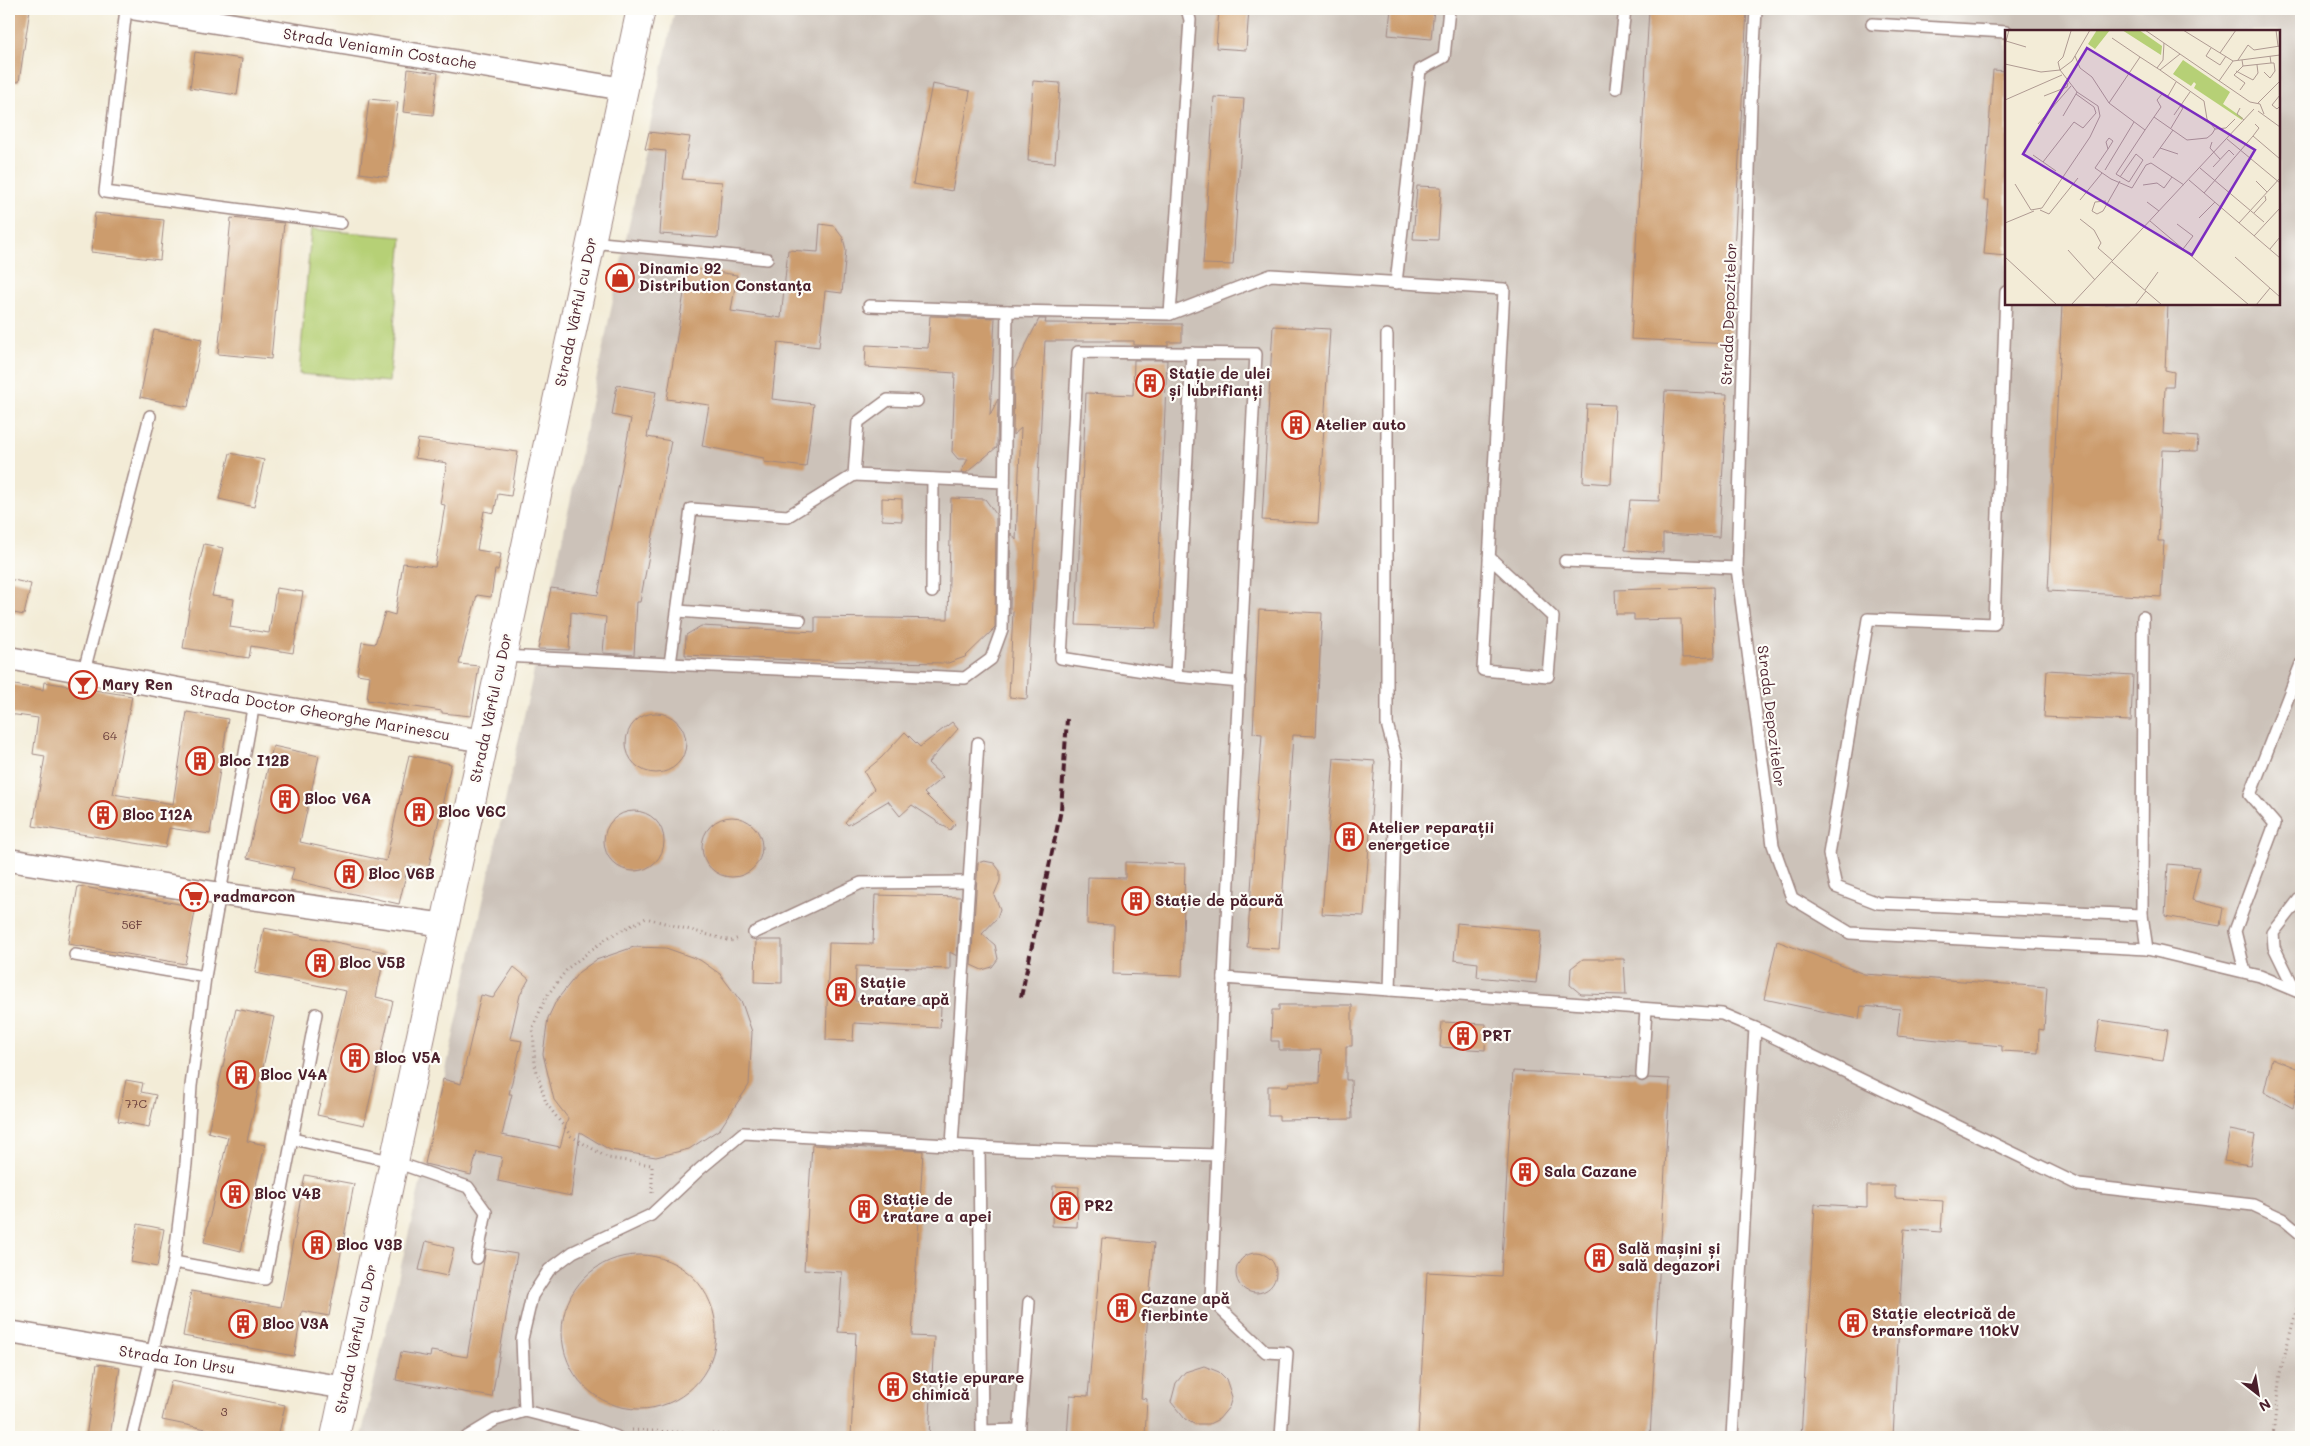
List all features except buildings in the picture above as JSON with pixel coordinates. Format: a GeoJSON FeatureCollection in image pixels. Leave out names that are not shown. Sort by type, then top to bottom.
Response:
{"type":"FeatureCollection","features":[{"type":"Feature","properties":{"kind":"street","name":"Strada Veniamin Costache"},"geometry":{"type":"LineString","coordinates":[[137,9],[624,89]]}},
{"type":"Feature","properties":{"kind":"street","name":"Strada Vârful cu Dor"},"geometry":{"type":"LineString","coordinates":[[335,1437],[641,9]]}},
{"type":"Feature","properties":{"kind":"street","name":"Strada Doctor Gheorghe Marinescu"},"geometry":{"type":"LineString","coordinates":[[9,658],[254,703],[484,741]]}},
{"type":"Feature","properties":{"kind":"street"},"geometry":{"type":"LineString","coordinates":[[9,860],[221,894],[445,925]]}},
{"type":"Feature","properties":{"kind":"street","name":"Strada Ion Ursu"},"geometry":{"type":"LineString","coordinates":[[9,1332],[346,1388]]}},
{"type":"Feature","properties":{"kind":"lane"},"geometry":{"type":"LineString","coordinates":[[126,9],[106,192],[341,223]]}},
{"type":"Feature","properties":{"kind":"lane"},"geometry":{"type":"LineString","coordinates":[[1396,283],[1420,70],[1444,57],[1449,9]]}},
{"type":"Feature","properties":{"kind":"lane"},"geometry":{"type":"LineString","coordinates":[[1616,88],[1625,9]]}},
{"type":"Feature","properties":{"kind":"lane","name":"Strada Depozitelor"},"geometry":{"type":"LineString","coordinates":[[1756,9],[1750,114],[1736,568],[1773,845],[1792,898],[1850,933],[2147,948],[2260,976],[2298,991]]}},
{"type":"Feature","properties":{"kind":"lane"},"geometry":{"type":"LineString","coordinates":[[1170,314],[1190,12]]}},
{"type":"Feature","properties":{"kind":"lane"},"geometry":{"type":"LineString","coordinates":[[1872,24],[2005,32]]}},
{"type":"Feature","properties":{"kind":"lane"},"geometry":{"type":"LineString","coordinates":[[591,242],[767,259]]}},
{"type":"Feature","properties":{"kind":"lane"},"geometry":{"type":"LineString","coordinates":[[869,306],[1170,314],[1271,275],[1504,290],[1489,556],[1483,670],[1548,676],[1553,617],[1489,556]]}},
{"type":"Feature","properties":{"kind":"lane"},"geometry":{"type":"LineString","coordinates":[[2006,305],[1994,624],[1868,619],[1829,854],[1836,887],[1878,903],[2142,915]]}},
{"type":"Feature","properties":{"kind":"lane"},"geometry":{"type":"LineString","coordinates":[[502,656],[964,678],[991,659],[1002,629],[1007,311]]}},
{"type":"Feature","properties":{"kind":"lane"},"geometry":{"type":"LineString","coordinates":[[1387,335],[1388,724],[1397,761],[1390,990]]}},
{"type":"Feature","properties":{"kind":"lane"},"geometry":{"type":"LineString","coordinates":[[1240,682],[1176,676],[1061,658],[1078,352],[1256,354],[1240,682],[1224,978],[1211,1300],[1266,1352],[1287,1352],[1280,1437]]}},
{"type":"Feature","properties":{"kind":"lane"},"geometry":{"type":"LineString","coordinates":[[1176,676],[1192,353]]}},
{"type":"Feature","properties":{"kind":"lane"},"geometry":{"type":"LineString","coordinates":[[854,475],[858,422],[888,400],[917,401]]}},
{"type":"Feature","properties":{"kind":"lane"},"geometry":{"type":"LineString","coordinates":[[84,671],[150,416]]}},
{"type":"Feature","properties":{"kind":"lane"},"geometry":{"type":"LineString","coordinates":[[670,664],[691,509],[788,516],[854,475],[1004,482]]}},
{"type":"Feature","properties":{"kind":"lane"},"geometry":{"type":"LineString","coordinates":[[932,592],[933,479]]}},
{"type":"Feature","properties":{"kind":"lane"},"geometry":{"type":"LineString","coordinates":[[1565,561],[1736,568]]}},
{"type":"Feature","properties":{"kind":"lane"},"geometry":{"type":"LineString","coordinates":[[678,611],[800,620]]}},
{"type":"Feature","properties":{"kind":"lane"},"geometry":{"type":"LineString","coordinates":[[2143,617],[2142,915],[2147,948]]}},
{"type":"Feature","properties":{"kind":"lane"},"geometry":{"type":"LineString","coordinates":[[2245,972],[2235,931],[2275,824],[2250,795],[2301,664]]}},
{"type":"Feature","properties":{"kind":"lane"},"geometry":{"type":"LineString","coordinates":[[132,1437],[174,1262],[186,1164],[191,1086],[205,977],[254,703]]}},
{"type":"Feature","properties":{"kind":"lane"},"geometry":{"type":"LineString","coordinates":[[952,1145],[978,743]]}},
{"type":"Feature","properties":{"kind":"lane"},"geometry":{"type":"LineString","coordinates":[[754,933],[861,883],[969,882]]}},
{"type":"Feature","properties":{"kind":"lane"},"geometry":{"type":"LineString","coordinates":[[2298,991],[2274,947],[2273,933],[2301,897]]}},
{"type":"Feature","properties":{"kind":"lane"},"geometry":{"type":"LineString","coordinates":[[75,955],[205,977]]}},
{"type":"Feature","properties":{"kind":"lane"},"geometry":{"type":"LineString","coordinates":[[1224,978],[1722,1014],[1755,1028],[2079,1185],[2253,1205],[2283,1219],[2301,1234]]}},
{"type":"Feature","properties":{"kind":"lane"},"geometry":{"type":"LineString","coordinates":[[1642,1075],[1646,1009]]}},
{"type":"Feature","properties":{"kind":"lane"},"geometry":{"type":"LineString","coordinates":[[174,1262],[265,1279],[316,1014]]}},
{"type":"Feature","properties":{"kind":"lane"},"geometry":{"type":"LineString","coordinates":[[1732,1437],[1755,1028]]}},
{"type":"Feature","properties":{"kind":"lane"},"geometry":{"type":"LineString","coordinates":[[525,1411],[522,1339],[532,1296],[549,1270],[573,1252],[651,1215],[700,1169],[743,1133],[952,1145],[1217,1155]]}},
{"type":"Feature","properties":{"kind":"lane"},"geometry":{"type":"LineString","coordinates":[[293,1139],[394,1162],[468,1187],[486,1212],[477,1258]]}},
{"type":"Feature","properties":{"kind":"lane"},"geometry":{"type":"LineString","coordinates":[[979,1146],[982,1431],[1019,1434],[1029,1302]]}},
{"type":"Feature","properties":{"kind":"lane"},"geometry":{"type":"LineString","coordinates":[[467,1437],[495,1420],[525,1411],[592,1428],[617,1437]]}},
{"type":"Feature","properties":{"kind":"path"},"geometry":{"type":"LineString","coordinates":[[651,1215],[652,1165],[608,1158],[572,1136],[546,1103],[535,1065],[533,1027],[546,997],[568,968],[607,938],[646,918],[730,941],[754,933]]}},
{"type":"Feature","properties":{"kind":"path"},"geometry":{"type":"LineString","coordinates":[[2273,1437],[2280,1373],[2301,1292]]}},
{"type":"Feature","properties":{"kind":"path"},"geometry":{"type":"LineString","coordinates":[[630,1430],[774,1437]]}},
{"type":"Feature","properties":{"kind":"shaded area"},"geometry":{"type":"Polygon","coordinates":[[[675,9],[2301,9],[2301,1437],[361,1437],[432,1133],[542,634],[675,9]]]}},
{"type":"Feature","properties":{"kind":"green space"},"geometry":{"type":"Polygon","coordinates":[[[311,229],[402,237],[389,382],[299,374],[311,229]]]}},
{"type":"Feature","properties":{"kind":"railway"},"geometry":{"type":"LineString","coordinates":[[1021,997],[1061,810],[1067,719]]}},
{"type":"Feature","properties":{"kind":"place","name":"Dinamic 92 Distribution Constanța"},"geometry":{"type":"Point","coordinates":[620,278]}},
{"type":"Feature","properties":{"kind":"place","name":"Stație de ulei și lubrifianți"},"geometry":{"type":"Point","coordinates":[1150,383]}},
{"type":"Feature","properties":{"kind":"place","name":"Atelier auto"},"geometry":{"type":"Point","coordinates":[1296,425]}},
{"type":"Feature","properties":{"kind":"place","name":"Mary Ren"},"geometry":{"type":"Point","coordinates":[83,685]}},
{"type":"Feature","properties":{"kind":"place","name":"Bloc I12B"},"geometry":{"type":"Point","coordinates":[200,761]}},
{"type":"Feature","properties":{"kind":"place","name":"Bloc V6A"},"geometry":{"type":"Point","coordinates":[285,799]}},
{"type":"Feature","properties":{"kind":"place","name":"Bloc V6C"},"geometry":{"type":"Point","coordinates":[419,812]}},
{"type":"Feature","properties":{"kind":"place","name":"Bloc I12A"},"geometry":{"type":"Point","coordinates":[103,815]}},
{"type":"Feature","properties":{"kind":"place","name":"Atelier reparații energetice"},"geometry":{"type":"Point","coordinates":[1349,837]}},
{"type":"Feature","properties":{"kind":"place","name":"Bloc V6B"},"geometry":{"type":"Point","coordinates":[349,874]}},
{"type":"Feature","properties":{"kind":"place","name":"radmarcon"},"geometry":{"type":"Point","coordinates":[194,897]}},
{"type":"Feature","properties":{"kind":"place","name":"Stație de păcură"},"geometry":{"type":"Point","coordinates":[1136,901]}},
{"type":"Feature","properties":{"kind":"place","name":"Bloc V5B"},"geometry":{"type":"Point","coordinates":[320,963]}},
{"type":"Feature","properties":{"kind":"place","name":"Stație tratare apă"},"geometry":{"type":"Point","coordinates":[841,992]}},
{"type":"Feature","properties":{"kind":"place","name":"PRT"},"geometry":{"type":"Point","coordinates":[1463,1036]}},
{"type":"Feature","properties":{"kind":"place","name":"Bloc V5A"},"geometry":{"type":"Point","coordinates":[355,1058]}},
{"type":"Feature","properties":{"kind":"place","name":"Bloc V4A"},"geometry":{"type":"Point","coordinates":[241,1075]}},
{"type":"Feature","properties":{"kind":"place","name":"Sala Cazane"},"geometry":{"type":"Point","coordinates":[1525,1172]}},
{"type":"Feature","properties":{"kind":"place","name":"Bloc V4B"},"geometry":{"type":"Point","coordinates":[235,1194]}},
{"type":"Feature","properties":{"kind":"place","name":"PR2"},"geometry":{"type":"Point","coordinates":[1065,1206]}},
{"type":"Feature","properties":{"kind":"place","name":"Stație de tratare a apei"},"geometry":{"type":"Point","coordinates":[864,1209]}},
{"type":"Feature","properties":{"kind":"place","name":"Bloc V3B"},"geometry":{"type":"Point","coordinates":[317,1245]}},
{"type":"Feature","properties":{"kind":"place","name":"Sală mașini și sală degazori"},"geometry":{"type":"Point","coordinates":[1599,1258]}},
{"type":"Feature","properties":{"kind":"place","name":"Cazane apă fierbinte"},"geometry":{"type":"Point","coordinates":[1122,1308]}},
{"type":"Feature","properties":{"kind":"place","name":"Stație electrică de transformare 110kV"},"geometry":{"type":"Point","coordinates":[1853,1323]}},
{"type":"Feature","properties":{"kind":"place","name":"Bloc V3A"},"geometry":{"type":"Point","coordinates":[243,1324]}},
{"type":"Feature","properties":{"kind":"place","name":"Stație epurare chimică"},"geometry":{"type":"Point","coordinates":[893,1387]}}]}
